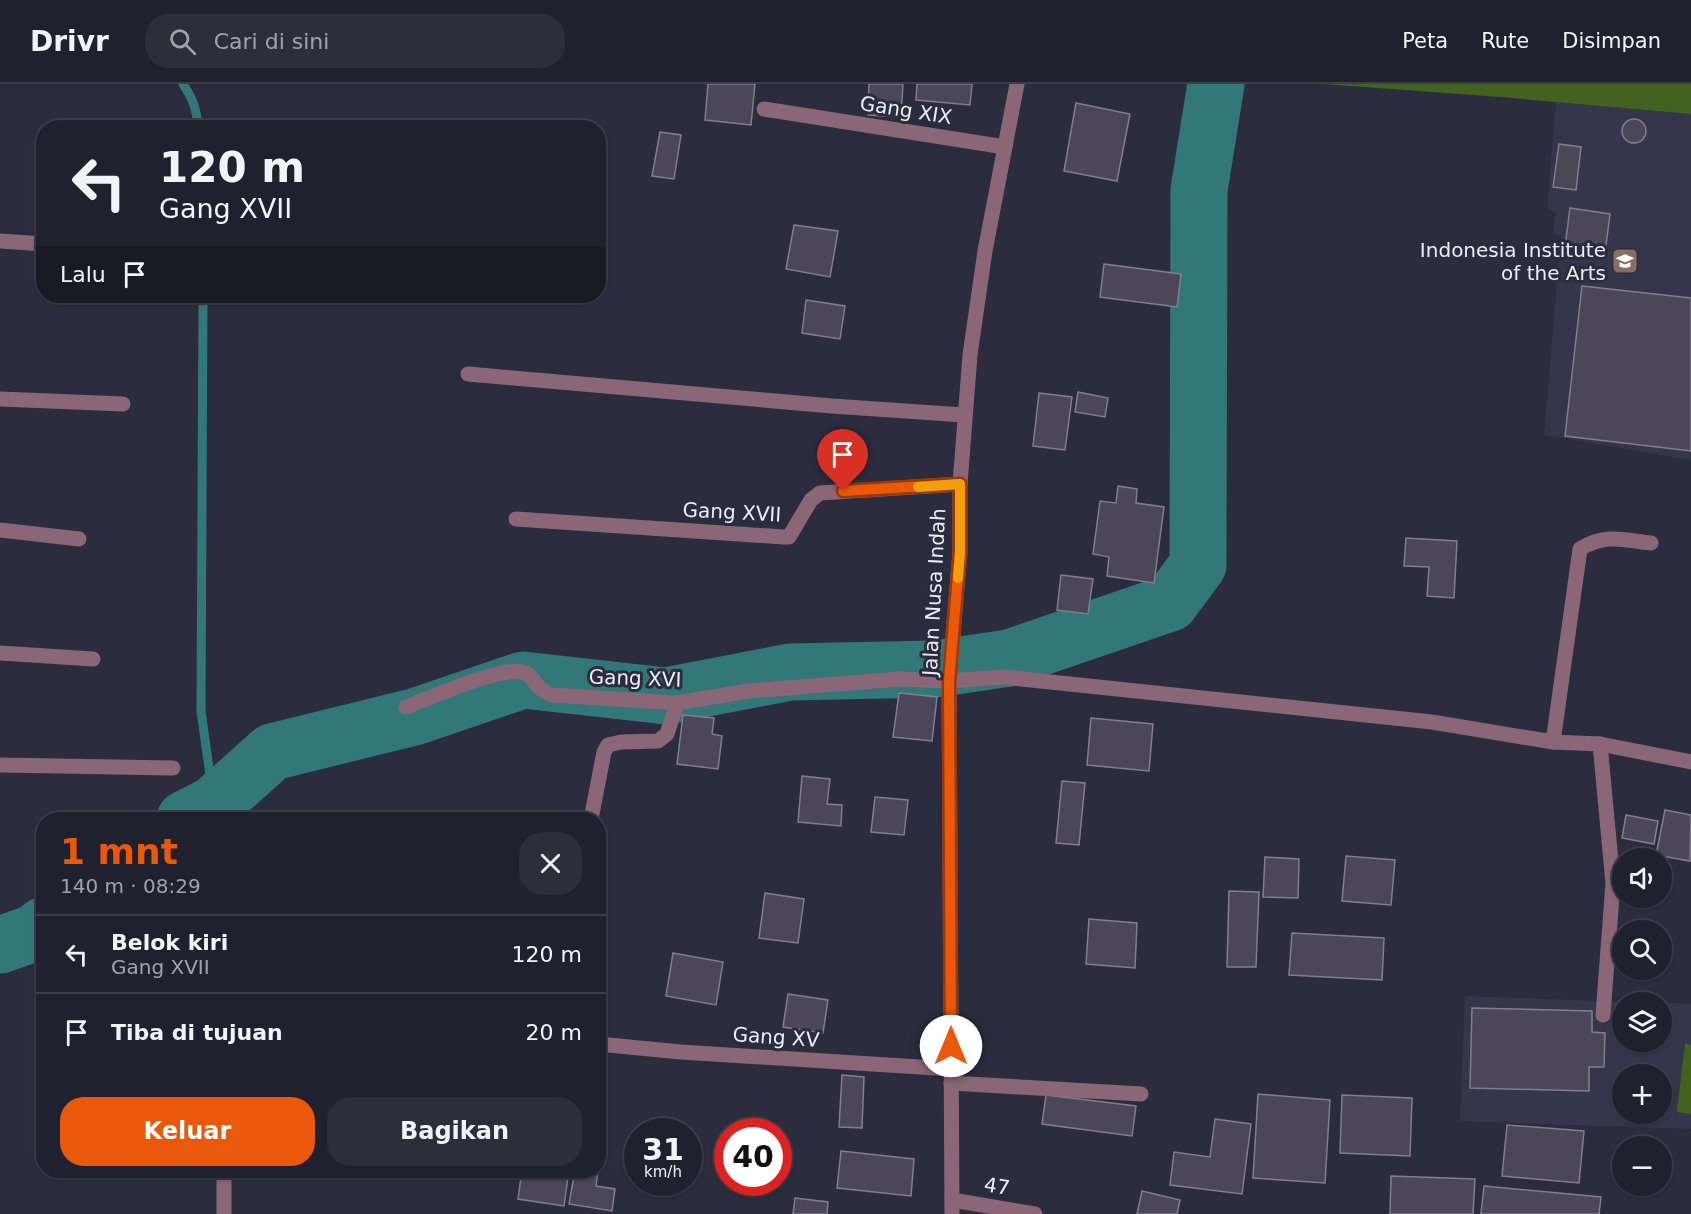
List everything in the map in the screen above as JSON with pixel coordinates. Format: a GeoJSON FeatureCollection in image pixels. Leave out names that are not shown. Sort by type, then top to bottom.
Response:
{"type":"FeatureCollection","features":[{"type":"Feature","properties":{"kind":"street","name":"Jalan Nusa Indah"},"geometry":{"type":"LineString","coordinates":[[952,1207],[949,676],[960,552],[960,484],[970,355],[985,251],[1017,84]]}},
{"type":"Feature","properties":{"kind":"street","name":"Gang XIX"},"geometry":{"type":"LineString","coordinates":[[764,109],[1005,147]]}},
{"type":"Feature","properties":{"kind":"street"},"geometry":{"type":"LineString","coordinates":[[0,241],[36,243]]}},
{"type":"Feature","properties":{"kind":"street"},"geometry":{"type":"LineString","coordinates":[[468,374],[964,416]]}},
{"type":"Feature","properties":{"kind":"street"},"geometry":{"type":"LineString","coordinates":[[0,399],[123,404]]}},
{"type":"Feature","properties":{"kind":"street","name":"Gang XVII"},"geometry":{"type":"LineString","coordinates":[[516,519],[789,537],[811,500],[820,493],[960,484]]}},
{"type":"Feature","properties":{"kind":"street"},"geometry":{"type":"LineString","coordinates":[[0,530],[79,539]]}},
{"type":"Feature","properties":{"kind":"street"},"geometry":{"type":"LineString","coordinates":[[1553,742],[1580,549],[1592,542],[1607,538],[1651,543]]}},
{"type":"Feature","properties":{"kind":"street"},"geometry":{"type":"LineString","coordinates":[[0,652],[93,659]]}},
{"type":"Feature","properties":{"kind":"street","name":"Gang XVI"},"geometry":{"type":"LineString","coordinates":[[406,707],[510,671],[521,671],[551,695],[677,703],[749,691],[911,678],[1003,677],[1432,722],[1553,742],[1600,744],[1691,762]]}},
{"type":"Feature","properties":{"kind":"street"},"geometry":{"type":"LineString","coordinates":[[592,812],[604,752],[608,745],[621,742],[658,741],[663,738],[667,734],[677,703]]}},
{"type":"Feature","properties":{"kind":"street"},"geometry":{"type":"LineString","coordinates":[[1600,744],[1612,883],[1603,1015]]}},
{"type":"Feature","properties":{"kind":"street"},"geometry":{"type":"LineString","coordinates":[[0,765],[173,768]]}},
{"type":"Feature","properties":{"kind":"street","name":"Gang XV"},"geometry":{"type":"LineString","coordinates":[[606,1045],[1141,1094]]}},
{"type":"Feature","properties":{"kind":"street"},"geometry":{"type":"LineString","coordinates":[[224,1178],[224,1214]]}},
{"type":"Feature","properties":{"kind":"street","name":"47"},"geometry":{"type":"LineString","coordinates":[[952,1207],[1035,1214]]}},
{"type":"Feature","properties":{"kind":"shaded area","name":"Indonesia Institute of the Arts"},"geometry":{"type":"Polygon","coordinates":[[[1556,102],[1691,114],[1691,460],[1544,435],[1561,236],[1553,234],[1556,212],[1547,209],[1556,102]]]}},
{"type":"Feature","properties":{"kind":"shaded area"},"geometry":{"type":"Polygon","coordinates":[[[1465,996],[1612,1001],[1612,1052],[1672,1052],[1672,1003],[1691,1004],[1691,1129],[1460,1121],[1465,996]]]}},
{"type":"Feature","properties":{"kind":"green space"},"geometry":{"type":"Polygon","coordinates":[[[1323,84],[1691,84],[1691,114],[1500,97],[1323,84]]]}},
{"type":"Feature","properties":{"kind":"green space"},"geometry":{"type":"Polygon","coordinates":[[[1685,1043],[1691,1045],[1691,1114],[1677,1112],[1685,1043]]]}},
{"type":"Feature","properties":{"kind":"building"},"geometry":{"type":"Polygon","coordinates":[[[708,84],[755,84],[751,125],[705,120],[708,84]]]}},
{"type":"Feature","properties":{"kind":"building"},"geometry":{"type":"Polygon","coordinates":[[[869,84],[903,84],[901,117],[868,115],[869,84]]]}},
{"type":"Feature","properties":{"kind":"building"},"geometry":{"type":"Polygon","coordinates":[[[917,84],[972,84],[970,105],[916,100],[917,84]]]}},
{"type":"Feature","properties":{"kind":"building"},"geometry":{"type":"Polygon","coordinates":[[[1076,103],[1130,114],[1117,181],[1064,171],[1076,103]]]}},
{"type":"Feature","properties":{"kind":"building"},"geometry":{"type":"Polygon","coordinates":[[[1634,119],[1643,122],[1646,131],[1643,140],[1634,143],[1625,140],[1622,131],[1625,122],[1634,119]]]}},
{"type":"Feature","properties":{"kind":"building"},"geometry":{"type":"Polygon","coordinates":[[[660,132],[681,135],[674,179],[652,176],[660,132]]]}},
{"type":"Feature","properties":{"kind":"building"},"geometry":{"type":"Polygon","coordinates":[[[1559,144],[1581,147],[1576,190],[1553,187],[1559,144]]]}},
{"type":"Feature","properties":{"kind":"building"},"geometry":{"type":"Polygon","coordinates":[[[1570,208],[1610,214],[1605,253],[1565,247],[1570,208]]]}},
{"type":"Feature","properties":{"kind":"building"},"geometry":{"type":"Polygon","coordinates":[[[794,225],[838,231],[830,277],[786,269],[794,225]]]}},
{"type":"Feature","properties":{"kind":"building"},"geometry":{"type":"Polygon","coordinates":[[[1104,264],[1181,274],[1177,307],[1100,297],[1104,264]]]}},
{"type":"Feature","properties":{"kind":"building"},"geometry":{"type":"Polygon","coordinates":[[[1582,286],[1691,298],[1691,451],[1565,436],[1582,286]]]}},
{"type":"Feature","properties":{"kind":"building"},"geometry":{"type":"Polygon","coordinates":[[[806,300],[845,306],[840,339],[802,333],[806,300]]]}},
{"type":"Feature","properties":{"kind":"building"},"geometry":{"type":"Polygon","coordinates":[[[1078,392],[1108,398],[1105,417],[1075,412],[1078,392]]]}},
{"type":"Feature","properties":{"kind":"building"},"geometry":{"type":"Polygon","coordinates":[[[1039,393],[1072,397],[1065,450],[1033,446],[1039,393]]]}},
{"type":"Feature","properties":{"kind":"building"},"geometry":{"type":"Polygon","coordinates":[[[1118,486],[1137,489],[1136,503],[1164,507],[1154,583],[1107,576],[1109,557],[1093,554],[1100,501],[1116,503],[1118,486]]]}},
{"type":"Feature","properties":{"kind":"building"},"geometry":{"type":"Polygon","coordinates":[[[1406,538],[1457,541],[1454,598],[1427,596],[1429,567],[1404,566],[1406,538]]]}},
{"type":"Feature","properties":{"kind":"building"},"geometry":{"type":"Polygon","coordinates":[[[1061,575],[1093,579],[1088,614],[1057,610],[1061,575]]]}},
{"type":"Feature","properties":{"kind":"building"},"geometry":{"type":"Polygon","coordinates":[[[899,693],[937,697],[932,741],[893,737],[899,693]]]}},
{"type":"Feature","properties":{"kind":"building"},"geometry":{"type":"Polygon","coordinates":[[[683,715],[714,718],[712,734],[722,736],[718,769],[677,764],[683,715]]]}},
{"type":"Feature","properties":{"kind":"building"},"geometry":{"type":"Polygon","coordinates":[[[1091,718],[1153,724],[1149,771],[1087,765],[1091,718]]]}},
{"type":"Feature","properties":{"kind":"building"},"geometry":{"type":"Polygon","coordinates":[[[802,776],[830,779],[827,804],[842,805],[841,826],[798,822],[802,776]]]}},
{"type":"Feature","properties":{"kind":"building"},"geometry":{"type":"Polygon","coordinates":[[[1062,781],[1085,783],[1079,845],[1056,843],[1062,781]]]}},
{"type":"Feature","properties":{"kind":"building"},"geometry":{"type":"Polygon","coordinates":[[[875,797],[908,800],[904,835],[871,832],[875,797]]]}},
{"type":"Feature","properties":{"kind":"building"},"geometry":{"type":"Polygon","coordinates":[[[1665,810],[1691,815],[1690,861],[1672,858],[1672,848],[1657,848],[1665,810]]]}},
{"type":"Feature","properties":{"kind":"building"},"geometry":{"type":"Polygon","coordinates":[[[1626,815],[1658,821],[1654,844],[1622,838],[1626,815]]]}},
{"type":"Feature","properties":{"kind":"building"},"geometry":{"type":"Polygon","coordinates":[[[1346,856],[1395,860],[1391,905],[1342,901],[1346,856]]]}},
{"type":"Feature","properties":{"kind":"building"},"geometry":{"type":"Polygon","coordinates":[[[1265,857],[1299,859],[1298,898],[1263,897],[1265,857]]]}},
{"type":"Feature","properties":{"kind":"building"},"geometry":{"type":"Polygon","coordinates":[[[1229,891],[1259,892],[1256,967],[1227,967],[1229,891]]]}},
{"type":"Feature","properties":{"kind":"building"},"geometry":{"type":"Polygon","coordinates":[[[765,893],[804,899],[798,943],[759,938],[765,893]]]}},
{"type":"Feature","properties":{"kind":"building"},"geometry":{"type":"Polygon","coordinates":[[[1089,919],[1137,923],[1135,968],[1086,964],[1089,919]]]}},
{"type":"Feature","properties":{"kind":"building"},"geometry":{"type":"Polygon","coordinates":[[[1292,933],[1384,938],[1382,980],[1289,975],[1292,933]]]}},
{"type":"Feature","properties":{"kind":"building"},"geometry":{"type":"Polygon","coordinates":[[[673,953],[723,962],[716,1005],[666,996],[673,953]]]}},
{"type":"Feature","properties":{"kind":"building"},"geometry":{"type":"Polygon","coordinates":[[[788,994],[828,1000],[823,1033],[783,1027],[788,994]]]}},
{"type":"Feature","properties":{"kind":"building"},"geometry":{"type":"Polygon","coordinates":[[[1472,1008],[1592,1011],[1592,1032],[1605,1033],[1604,1067],[1589,1067],[1589,1091],[1470,1088],[1472,1008]]]}},
{"type":"Feature","properties":{"kind":"building"},"geometry":{"type":"Polygon","coordinates":[[[842,1075],[864,1077],[862,1128],[839,1127],[842,1075]]]}},
{"type":"Feature","properties":{"kind":"building"},"geometry":{"type":"Polygon","coordinates":[[[1258,1094],[1330,1100],[1325,1183],[1253,1178],[1258,1094]]]}},
{"type":"Feature","properties":{"kind":"building"},"geometry":{"type":"Polygon","coordinates":[[[1046,1095],[1136,1106],[1132,1136],[1042,1124],[1046,1095]]]}},
{"type":"Feature","properties":{"kind":"building"},"geometry":{"type":"Polygon","coordinates":[[[1342,1095],[1412,1098],[1410,1156],[1340,1153],[1342,1095]]]}},
{"type":"Feature","properties":{"kind":"building"},"geometry":{"type":"Polygon","coordinates":[[[1215,1119],[1251,1124],[1242,1194],[1170,1185],[1174,1152],[1210,1157],[1215,1119]]]}},
{"type":"Feature","properties":{"kind":"building"},"geometry":{"type":"Polygon","coordinates":[[[1507,1125],[1584,1131],[1579,1183],[1502,1176],[1507,1125]]]}},
{"type":"Feature","properties":{"kind":"building"},"geometry":{"type":"Polygon","coordinates":[[[841,1151],[914,1159],[911,1196],[837,1188],[841,1151]]]}},
{"type":"Feature","properties":{"kind":"building"},"geometry":{"type":"Polygon","coordinates":[[[1391,1176],[1475,1179],[1473,1214],[1390,1214],[1391,1176]]]}},
{"type":"Feature","properties":{"kind":"building"},"geometry":{"type":"Polygon","coordinates":[[[521,1178],[568,1178],[564,1206],[518,1199],[521,1178]]]}},
{"type":"Feature","properties":{"kind":"building"},"geometry":{"type":"Polygon","coordinates":[[[574,1178],[597,1178],[596,1186],[615,1189],[612,1211],[569,1204],[574,1178]]]}},
{"type":"Feature","properties":{"kind":"building"},"geometry":{"type":"Polygon","coordinates":[[[1484,1186],[1601,1197],[1599,1214],[1481,1214],[1484,1186]]]}},
{"type":"Feature","properties":{"kind":"building"},"geometry":{"type":"Polygon","coordinates":[[[1142,1191],[1180,1200],[1177,1214],[1137,1214],[1142,1191]]]}},
{"type":"Feature","properties":{"kind":"building"},"geometry":{"type":"Polygon","coordinates":[[[795,1198],[828,1202],[827,1214],[793,1214],[795,1198]]]}},
{"type":"Feature","properties":{"kind":"waterway"},"geometry":{"type":"LineString","coordinates":[[183,84],[194,105],[197,120]]}},
{"type":"Feature","properties":{"kind":"waterway"},"geometry":{"type":"LineString","coordinates":[[199,812],[214,804],[272,752],[414,717],[523,680],[666,696],[790,672],[935,669],[1009,658],[1170,603],[1198,565],[1199,190],[1216,84]]}},
{"type":"Feature","properties":{"kind":"waterway"},"geometry":{"type":"LineString","coordinates":[[203,303],[201,711],[214,804]]}},
{"type":"Feature","properties":{"kind":"waterway"},"geometry":{"type":"LineString","coordinates":[[0,945],[36,931]]}},
{"type":"Feature","properties":{"kind":"slow traffic"},"geometry":{"type":"LineString","coordinates":[[918,487],[960,484],[958,578]]}},
{"type":"Feature","properties":{"kind":"place","name":"Indonesia Institute of the Arts"},"geometry":{"type":"Point","coordinates":[1625,261]}},
{"type":"Feature","properties":{"kind":"route"},"geometry":{"type":"LineString","coordinates":[[843,491],[960,484],[960,552],[949,681],[951,1046]]}}]}
